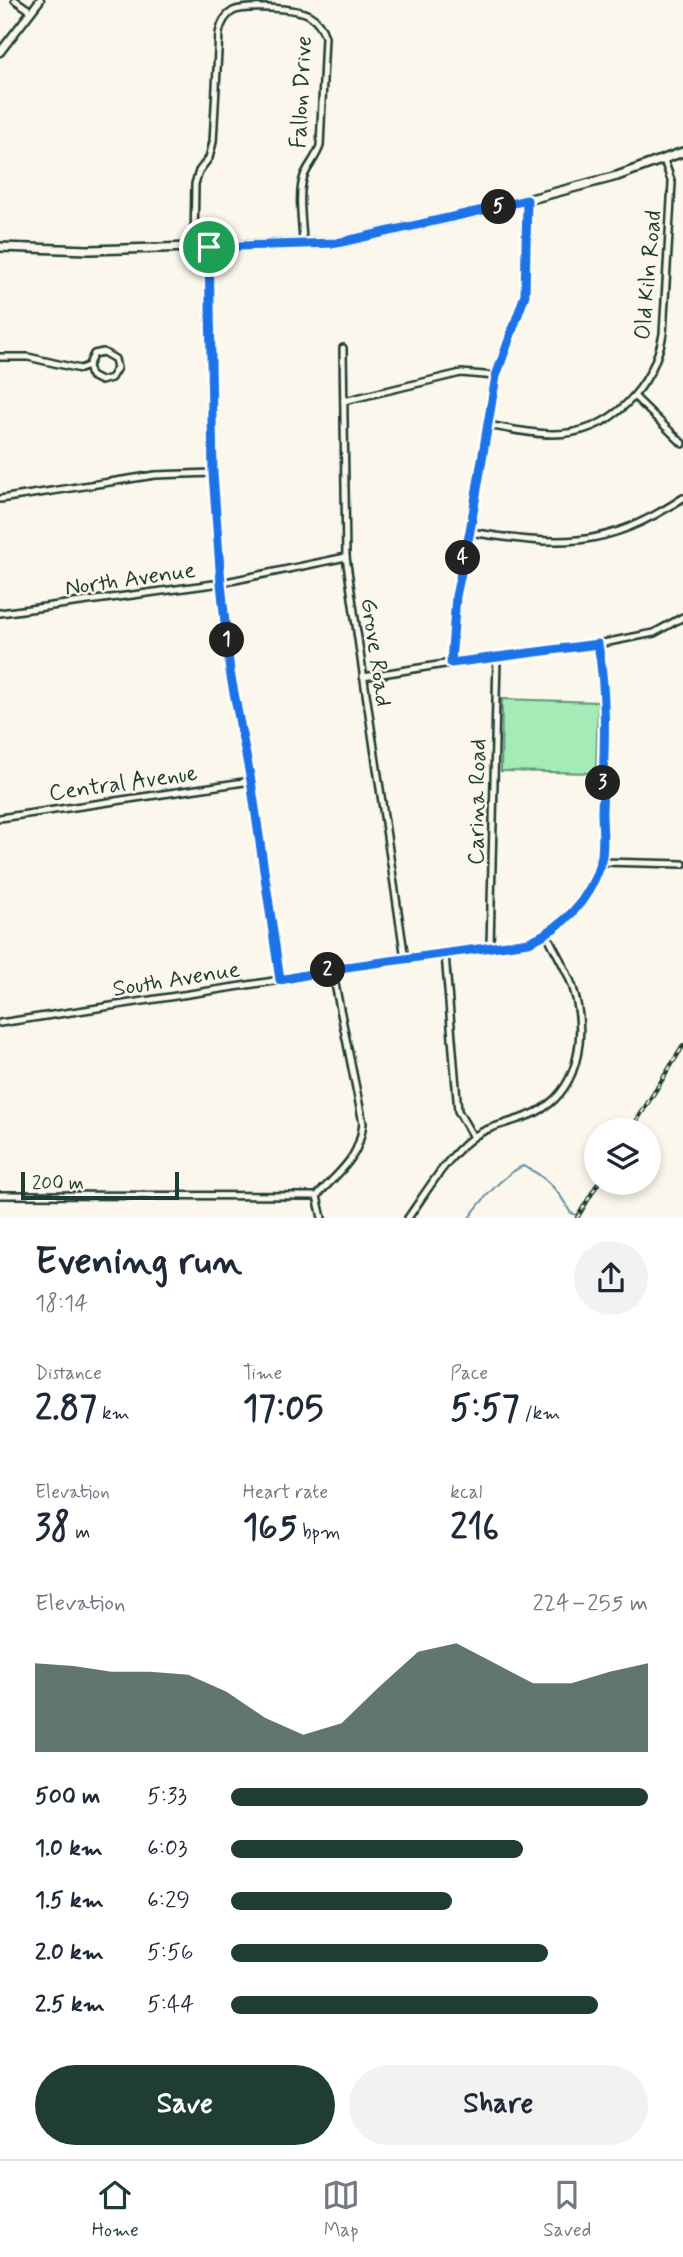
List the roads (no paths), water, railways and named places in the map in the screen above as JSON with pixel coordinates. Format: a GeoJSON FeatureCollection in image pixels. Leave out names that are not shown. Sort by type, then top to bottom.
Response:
{"type":"FeatureCollection","features":[{"type":"Feature","properties":{"kind":"main road"},"geometry":{"type":"LineString","coordinates":[[0,247],[89,250],[303,245],[365,239],[617,176],[683,152]]}},
{"type":"Feature","properties":{"kind":"street"},"geometry":{"type":"LineString","coordinates":[[15,0],[31,11]]}},
{"type":"Feature","properties":{"kind":"street"},"geometry":{"type":"LineString","coordinates":[[0,52],[40,0]]}},
{"type":"Feature","properties":{"kind":"street"},"geometry":{"type":"LineString","coordinates":[[264,9],[266,0]]}},
{"type":"Feature","properties":{"kind":"street","name":"Fallon Drive"},"geometry":{"type":"LineString","coordinates":[[194,247],[194,184],[199,171],[209,158],[213,142],[219,33],[222,21],[232,12],[243,8],[300,10],[312,16],[321,26],[325,37],[320,146],[304,175],[302,189],[303,245]]}},
{"type":"Feature","properties":{"kind":"street","name":"Old Kiln Road"},"geometry":{"type":"LineString","coordinates":[[488,425],[542,434],[568,433],[610,417],[635,397],[654,366],[663,334],[672,183],[664,160]]}},
{"type":"Feature","properties":{"kind":"street"},"geometry":{"type":"LineString","coordinates":[[451,663],[456,596],[470,531],[496,376],[525,295],[527,200]]}},
{"type":"Feature","properties":{"kind":"street"},"geometry":{"type":"LineString","coordinates":[[209,247],[213,473],[221,583],[230,672],[251,781],[280,980]]}},
{"type":"Feature","properties":{"kind":"street","name":"Grove Road"},"geometry":{"type":"LineString","coordinates":[[343,348],[346,557],[405,959]]}},
{"type":"Feature","properties":{"kind":"street"},"geometry":{"type":"LineString","coordinates":[[103,352],[115,359],[117,368],[111,378],[101,381],[91,376],[88,366],[94,354],[103,352]]}},
{"type":"Feature","properties":{"kind":"street"},"geometry":{"type":"LineString","coordinates":[[0,357],[28,357],[74,368],[88,366]]}},
{"type":"Feature","properties":{"kind":"street"},"geometry":{"type":"LineString","coordinates":[[344,401],[461,373],[496,376]]}},
{"type":"Feature","properties":{"kind":"street"},"geometry":{"type":"LineString","coordinates":[[635,397],[683,444]]}},
{"type":"Feature","properties":{"kind":"street"},"geometry":{"type":"LineString","coordinates":[[0,499],[155,475],[213,473]]}},
{"type":"Feature","properties":{"kind":"street"},"geometry":{"type":"LineString","coordinates":[[470,531],[531,541],[590,539],[630,527],[657,515],[683,498]]}},
{"type":"Feature","properties":{"kind":"street","name":"North Avenue"},"geometry":{"type":"LineString","coordinates":[[0,613],[221,583],[346,557]]}},
{"type":"Feature","properties":{"kind":"street"},"geometry":{"type":"LineString","coordinates":[[363,677],[598,644],[654,633],[683,618]]}},
{"type":"Feature","properties":{"kind":"street","name":"South Avenue"},"geometry":{"type":"LineString","coordinates":[[0,1023],[280,980],[332,969],[529,942],[547,934],[575,911],[589,891],[601,862],[605,694],[598,644]]}},
{"type":"Feature","properties":{"kind":"street","name":"Carina Road"},"geometry":{"type":"LineString","coordinates":[[491,946],[497,659]]}},
{"type":"Feature","properties":{"kind":"street","name":"Central Avenue"},"geometry":{"type":"LineString","coordinates":[[0,818],[251,781]]}},
{"type":"Feature","properties":{"kind":"street"},"geometry":{"type":"LineString","coordinates":[[601,862],[683,864]]}},
{"type":"Feature","properties":{"kind":"street"},"geometry":{"type":"LineString","coordinates":[[408,1217],[447,1164],[473,1137],[542,1110],[560,1093],[573,1074],[579,1047],[578,1004],[572,985],[547,934]]}},
{"type":"Feature","properties":{"kind":"street"},"geometry":{"type":"LineString","coordinates":[[444,954],[458,1111],[473,1137]]}},
{"type":"Feature","properties":{"kind":"street"},"geometry":{"type":"LineString","coordinates":[[0,1195],[317,1196],[355,1156],[363,1123],[332,969]]}},
{"type":"Feature","properties":{"kind":"street"},"geometry":{"type":"LineString","coordinates":[[317,1196],[321,1217]]}},
{"type":"Feature","properties":{"kind":"waterway"},"geometry":{"type":"LineString","coordinates":[[469,1218],[501,1181],[523,1166],[551,1185],[570,1212],[576,1215]]}},
{"type":"Feature","properties":{"kind":"railway"},"geometry":{"type":"LineString","coordinates":[[638,1118],[683,1046]]}},
{"type":"Feature","properties":{"kind":"railway"},"geometry":{"type":"LineString","coordinates":[[577,1218],[591,1195]]}}]}
